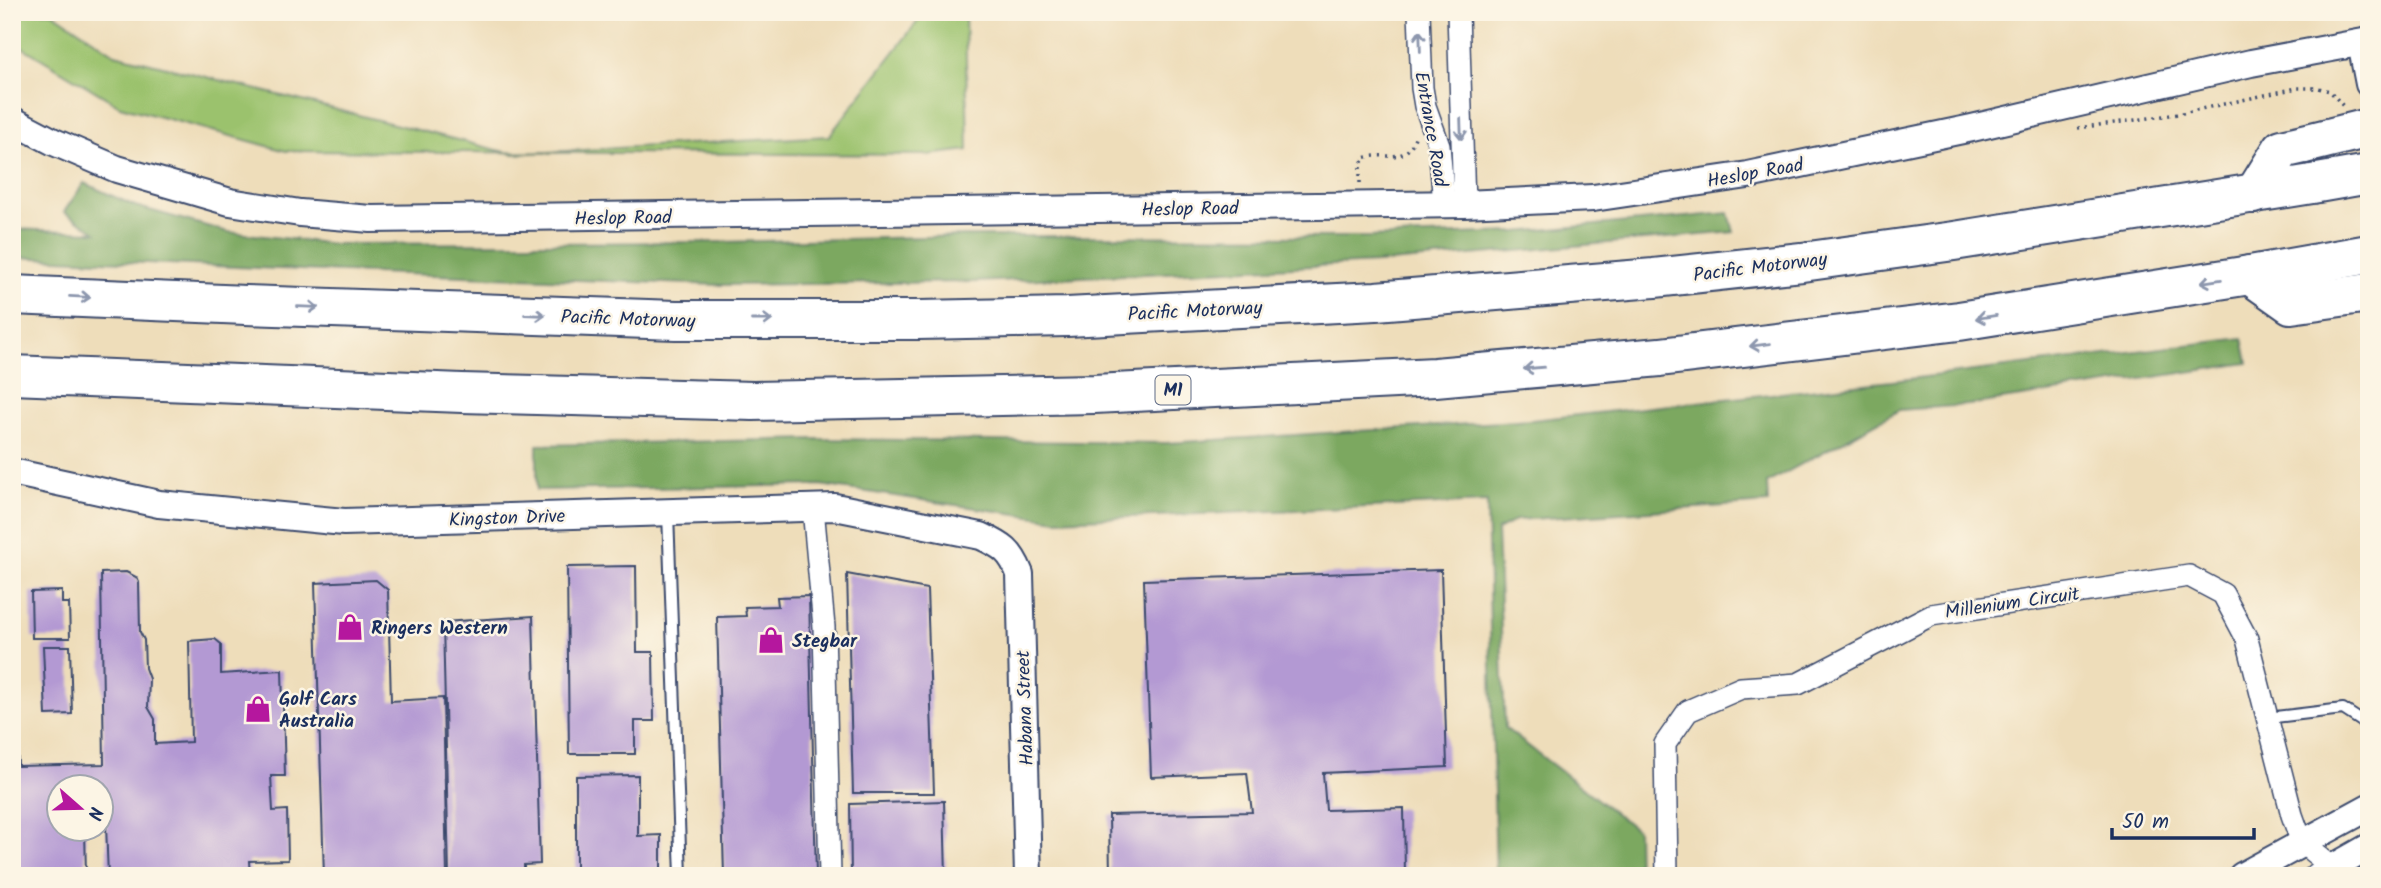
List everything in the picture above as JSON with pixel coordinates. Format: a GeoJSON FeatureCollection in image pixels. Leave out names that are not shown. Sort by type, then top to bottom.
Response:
{"type":"FeatureCollection","features":[{"type":"Feature","properties":{"kind":"highway"},"geometry":{"type":"LineString","coordinates":[[2254,194],[2282,149],[2369,128]]}},
{"type":"Feature","properties":{"kind":"highway","name":"Pacific Motorway"},"geometry":{"type":"LineString","coordinates":[[12,295],[676,320],[905,320],[1080,316],[1376,301],[1802,262],[1954,241],[2369,174]]}},
{"type":"Feature","properties":{"kind":"highway","name":"M1"},"geometry":{"type":"LineString","coordinates":[[12,375],[462,393],[753,401],[1094,394],[1435,377],[1660,357],[1959,321],[2369,254]]}},
{"type":"Feature","properties":{"kind":"highway"},"geometry":{"type":"LineString","coordinates":[[2250,275],[2291,304],[2352,296]]}},
{"type":"Feature","properties":{"kind":"street","name":"Entrance Road"},"geometry":{"type":"LineString","coordinates":[[1419,12],[1425,106],[1439,145],[1454,204]]}},
{"type":"Feature","properties":{"kind":"street","name":"Entrance Road"},"geometry":{"type":"LineString","coordinates":[[1454,204],[1458,12]]}},
{"type":"Feature","properties":{"kind":"street","name":"Heslop Road"},"geometry":{"type":"LineString","coordinates":[[12,120],[54,142],[117,169],[230,202],[300,213],[371,219],[1454,204],[1593,198],[1748,175],[1985,125],[2250,63],[2365,42]]}},
{"type":"Feature","properties":{"kind":"street"},"geometry":{"type":"LineString","coordinates":[[2365,42],[2369,84]]}},
{"type":"Feature","properties":{"kind":"street","name":"Kingston Drive"},"geometry":{"type":"LineString","coordinates":[[12,472],[159,504],[344,522],[835,507],[981,536],[1002,545]]}},
{"type":"Feature","properties":{"kind":"street"},"geometry":{"type":"LineString","coordinates":[[813,508],[824,627],[830,876]]}},
{"type":"Feature","properties":{"kind":"street","name":"Habana Street"},"geometry":{"type":"LineString","coordinates":[[1002,545],[1014,560],[1020,574],[1028,876]]}},
{"type":"Feature","properties":{"kind":"street","name":"Millenium Circuit"},"geometry":{"type":"LineString","coordinates":[[1667,876],[1665,744],[1688,711],[1741,688],[1798,684],[1931,614],[2189,576],[2223,594],[2246,639],[2292,815],[2302,843]]}},
{"type":"Feature","properties":{"kind":"street"},"geometry":{"type":"LineString","coordinates":[[2242,876],[2369,807]]}},
{"type":"Feature","properties":{"kind":"street"},"geometry":{"type":"LineString","coordinates":[[2302,843],[2325,872],[2369,848]]}},
{"type":"Feature","properties":{"kind":"lane"},"geometry":{"type":"LineString","coordinates":[[668,513],[681,876]]}},
{"type":"Feature","properties":{"kind":"lane"},"geometry":{"type":"LineString","coordinates":[[2267,718],[2343,709],[2369,726]]}},
{"type":"Feature","properties":{"kind":"green space"},"geometry":{"type":"Polygon","coordinates":[[[12,12],[52,12],[115,54],[507,152],[286,151],[120,106],[12,41],[12,12]]]}},
{"type":"Feature","properties":{"kind":"green space"},"geometry":{"type":"Polygon","coordinates":[[[925,12],[965,12],[968,150],[928,155],[538,153],[829,136],[925,12]]]}},
{"type":"Feature","properties":{"kind":"green space"},"geometry":{"type":"Polygon","coordinates":[[[84,183],[135,206],[228,232],[335,244],[722,242],[968,236],[1368,237],[1516,232],[1729,213],[1734,232],[1378,263],[974,282],[721,285],[12,257],[12,229],[96,232],[64,212],[84,183]]]}},
{"type":"Feature","properties":{"kind":"green space"},"geometry":{"type":"Polygon","coordinates":[[[2243,338],[2248,363],[1968,405],[1899,410],[1767,483],[1768,503],[1516,520],[1497,530],[1505,728],[1637,830],[1638,876],[1496,876],[1487,502],[1057,520],[820,485],[537,490],[537,445],[817,439],[1166,443],[1532,420],[1892,381],[2243,338]]]}},
{"type":"Feature","properties":{"kind":"building"},"geometry":{"type":"Polygon","coordinates":[[[636,566],[637,652],[653,652],[654,721],[635,721],[635,754],[569,754],[567,567],[636,566]]]}},
{"type":"Feature","properties":{"kind":"building"},"geometry":{"type":"Polygon","coordinates":[[[1441,570],[1447,767],[1323,773],[1326,810],[1404,808],[1405,876],[1110,876],[1109,815],[1252,812],[1247,773],[1151,777],[1144,580],[1441,570]]]}},
{"type":"Feature","properties":{"kind":"building"},"geometry":{"type":"Polygon","coordinates":[[[126,572],[136,577],[139,582],[140,632],[144,640],[145,668],[149,679],[148,707],[155,719],[155,744],[191,742],[189,641],[215,639],[221,644],[221,674],[282,670],[285,776],[271,776],[273,811],[287,810],[288,860],[249,861],[250,876],[108,876],[107,842],[116,842],[116,772],[46,772],[46,842],[85,842],[86,876],[17,876],[16,850],[12,850],[12,709],[16,709],[18,766],[104,764],[101,573],[126,572]]]}},
{"type":"Feature","properties":{"kind":"building"},"geometry":{"type":"Polygon","coordinates":[[[847,574],[927,589],[934,793],[853,793],[847,574]]]}},
{"type":"Feature","properties":{"kind":"building"},"geometry":{"type":"Polygon","coordinates":[[[376,580],[388,590],[391,701],[443,698],[447,876],[324,876],[315,583],[376,580]]]}},
{"type":"Feature","properties":{"kind":"building"},"geometry":{"type":"Polygon","coordinates":[[[62,591],[62,603],[69,603],[70,638],[32,638],[31,592],[62,591]]]}},
{"type":"Feature","properties":{"kind":"building"},"geometry":{"type":"Polygon","coordinates":[[[809,596],[816,876],[724,876],[717,617],[746,616],[745,607],[778,606],[777,597],[809,596]]]}},
{"type":"Feature","properties":{"kind":"building"},"geometry":{"type":"Polygon","coordinates":[[[533,616],[540,864],[524,865],[524,876],[449,876],[443,622],[533,616]]]}},
{"type":"Feature","properties":{"kind":"building"},"geometry":{"type":"Polygon","coordinates":[[[43,646],[70,646],[72,714],[46,715],[43,646]]]}},
{"type":"Feature","properties":{"kind":"building"},"geometry":{"type":"Polygon","coordinates":[[[638,775],[638,836],[661,835],[661,876],[576,876],[576,776],[638,775]]]}},
{"type":"Feature","properties":{"kind":"building"},"geometry":{"type":"Polygon","coordinates":[[[944,801],[946,876],[851,876],[850,804],[944,801]]]}},
{"type":"Feature","properties":{"kind":"place","name":"Ringers Western"},"geometry":{"type":"Point","coordinates":[350,627]}},
{"type":"Feature","properties":{"kind":"place","name":"Stegbar"},"geometry":{"type":"Point","coordinates":[771,640]}},
{"type":"Feature","properties":{"kind":"place","name":"Golf Cars Australia"},"geometry":{"type":"Point","coordinates":[258,709]}}]}
